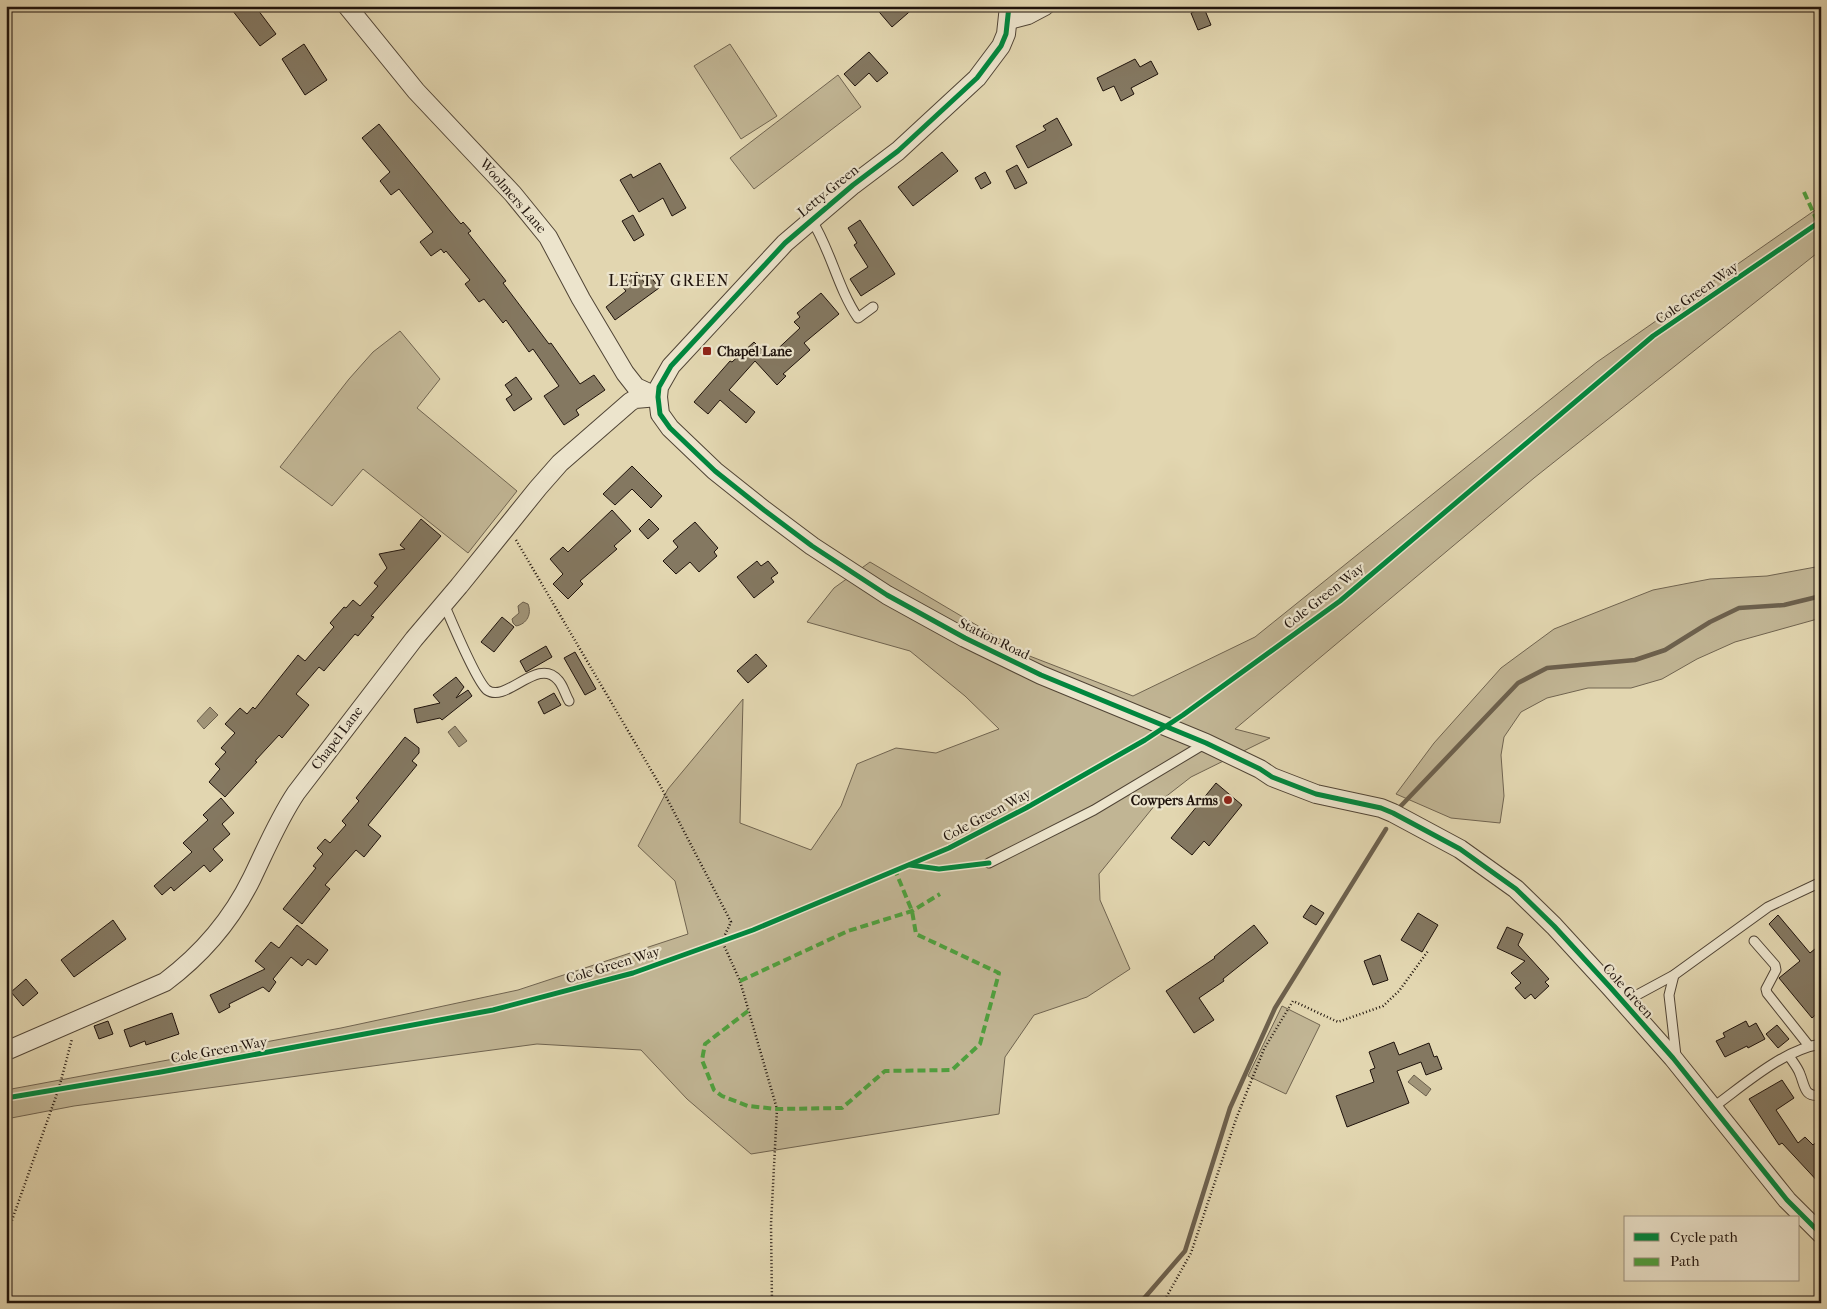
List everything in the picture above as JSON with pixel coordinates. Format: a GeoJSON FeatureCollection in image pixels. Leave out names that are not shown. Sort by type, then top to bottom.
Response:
{"type":"FeatureCollection","features":[{"type":"Feature","properties":{"kind":"street","name":"Woolmers Lane"},"geometry":{"type":"LineString","coordinates":[[347,6],[416,91],[513,194],[542,229],[625,373],[636,387],[658,397]]}},
{"type":"Feature","properties":{"kind":"street"},"geometry":{"type":"LineString","coordinates":[[1009,13],[1028,15],[1045,6]]}},
{"type":"Feature","properties":{"kind":"street","name":"Letty Green"},"geometry":{"type":"LineString","coordinates":[[658,397],[659,387],[671,366],[768,260],[811,219],[898,151],[977,78],[1000,46],[1006,34],[1009,13]]}},
{"type":"Feature","properties":{"kind":"street","name":"Chapel Lane"},"geometry":{"type":"LineString","coordinates":[[6,1051],[165,982],[185,967],[210,941],[251,880],[283,812],[296,793],[367,698],[560,463],[612,416],[636,399],[658,397]]}},
{"type":"Feature","properties":{"kind":"street","name":"Station Road"},"geometry":{"type":"LineString","coordinates":[[658,397],[660,414],[670,428],[714,471],[812,546],[887,595],[965,638],[1041,675],[1206,743],[1260,769],[1272,777],[1316,794],[1381,808]]}},
{"type":"Feature","properties":{"kind":"street","name":"Cole Green"},"geometry":{"type":"LineString","coordinates":[[1381,808],[1460,849],[1516,888],[1624,1002],[1787,1200],[1821,1234]]}},
{"type":"Feature","properties":{"kind":"lane"},"geometry":{"type":"LineString","coordinates":[[811,219],[825,242],[840,286],[858,318],[874,307]]}},
{"type":"Feature","properties":{"kind":"lane"},"geometry":{"type":"LineString","coordinates":[[444,604],[470,659],[488,690],[501,692],[541,673],[553,676],[558,680],[568,701]]}},
{"type":"Feature","properties":{"kind":"lane"},"geometry":{"type":"LineString","coordinates":[[989,863],[1094,810],[1206,743]]}},
{"type":"Feature","properties":{"kind":"lane"},"geometry":{"type":"LineString","coordinates":[[1624,1002],[1674,975],[1768,907],[1821,882]]}},
{"type":"Feature","properties":{"kind":"lane"},"geometry":{"type":"LineString","coordinates":[[1754,941],[1775,965],[1776,970],[1766,989],[1767,993],[1809,1046]]}},
{"type":"Feature","properties":{"kind":"lane"},"geometry":{"type":"LineString","coordinates":[[1674,975],[1669,995],[1676,1063]]}},
{"type":"Feature","properties":{"kind":"lane"},"geometry":{"type":"LineString","coordinates":[[1712,1108],[1772,1065],[1809,1046],[1821,1044]]}},
{"type":"Feature","properties":{"kind":"lane"},"geometry":{"type":"LineString","coordinates":[[1789,1056],[1800,1071],[1807,1093],[1821,1095]]}},
{"type":"Feature","properties":{"kind":"path"},"geometry":{"type":"LineString","coordinates":[[508,526],[661,787],[731,922],[722,941],[740,981],[777,1109],[771,1224],[772,1303]]}},
{"type":"Feature","properties":{"kind":"path"},"geometry":{"type":"LineString","coordinates":[[713,944],[730,938]]}},
{"type":"Feature","properties":{"kind":"path"},"geometry":{"type":"LineString","coordinates":[[1163,1303],[1191,1253],[1236,1119],[1264,1049],[1293,1001],[1338,1022],[1383,1006],[1399,991],[1428,951]]}},
{"type":"Feature","properties":{"kind":"path"},"geometry":{"type":"LineString","coordinates":[[6,1237],[59,1088],[76,1020]]}},
{"type":"Feature","properties":{"kind":"path"},"geometry":{"type":"LineString","coordinates":[[50,1090],[68,1087]]}},
{"type":"Feature","properties":{"kind":"shaded area"},"geometry":{"type":"Polygon","coordinates":[[[730,44],[777,116],[741,139],[694,66],[730,44]]]}},
{"type":"Feature","properties":{"kind":"shaded area"},"geometry":{"type":"Polygon","coordinates":[[[838,75],[861,107],[754,189],[730,158],[838,75]]]}},
{"type":"Feature","properties":{"kind":"shaded area"},"geometry":{"type":"Polygon","coordinates":[[[1821,206],[1821,250],[1534,478],[1235,729],[1270,738],[1191,777],[1155,805],[1099,874],[1100,900],[1130,969],[1087,997],[1034,1015],[1005,1057],[999,1114],[751,1154],[687,1099],[641,1050],[537,1044],[74,1106],[6,1119],[6,1090],[341,1028],[518,990],[688,934],[675,881],[638,846],[668,789],[743,699],[740,823],[811,850],[841,806],[857,764],[896,748],[936,753],[999,729],[965,696],[910,651],[807,622],[834,588],[870,562],[1027,655],[1133,696],[1255,637],[1597,362],[1821,206]]]}},
{"type":"Feature","properties":{"kind":"shaded area"},"geometry":{"type":"Polygon","coordinates":[[[400,331],[440,379],[417,408],[517,491],[468,553],[363,469],[332,506],[280,467],[349,379],[373,352],[400,331]]]}},
{"type":"Feature","properties":{"kind":"shaded area"},"geometry":{"type":"Polygon","coordinates":[[[1821,566],[1821,618],[1735,642],[1697,659],[1662,679],[1631,688],[1588,688],[1547,698],[1521,712],[1504,737],[1501,755],[1504,796],[1500,823],[1451,818],[1396,794],[1434,743],[1501,668],[1554,629],[1653,590],[1710,579],[1767,576],[1821,566]]]}},
{"type":"Feature","properties":{"kind":"shaded area"},"geometry":{"type":"Polygon","coordinates":[[[523,602],[528,604],[529,615],[526,621],[516,626],[512,619],[519,613],[518,606],[523,602]]]}},
{"type":"Feature","properties":{"kind":"shaded area"},"geometry":{"type":"Polygon","coordinates":[[[210,707],[218,715],[204,729],[197,721],[210,707]]]}},
{"type":"Feature","properties":{"kind":"shaded area"},"geometry":{"type":"Polygon","coordinates":[[[455,726],[467,741],[459,747],[448,732],[455,726]]]}},
{"type":"Feature","properties":{"kind":"shaded area"},"geometry":{"type":"Polygon","coordinates":[[[1282,1006],[1320,1025],[1286,1094],[1248,1076],[1282,1006]]]}},
{"type":"Feature","properties":{"kind":"shaded area"},"geometry":{"type":"Polygon","coordinates":[[[1414,1075],[1431,1089],[1426,1096],[1408,1082],[1414,1075]]]}},
{"type":"Feature","properties":{"kind":"building"},"geometry":{"type":"Polygon","coordinates":[[[229,6],[255,6],[276,34],[260,46],[229,6]]]}},
{"type":"Feature","properties":{"kind":"building"},"geometry":{"type":"Polygon","coordinates":[[[874,6],[916,6],[892,27],[874,6]]]}},
{"type":"Feature","properties":{"kind":"building"},"geometry":{"type":"Polygon","coordinates":[[[1204,8],[1211,25],[1198,30],[1191,13],[1204,8]]]}},
{"type":"Feature","properties":{"kind":"building"},"geometry":{"type":"Polygon","coordinates":[[[304,44],[327,80],[305,95],[282,59],[304,44]]]}},
{"type":"Feature","properties":{"kind":"building"},"geometry":{"type":"Polygon","coordinates":[[[869,52],[888,73],[877,82],[869,73],[855,86],[844,74],[869,52]]]}},
{"type":"Feature","properties":{"kind":"building"},"geometry":{"type":"Polygon","coordinates":[[[1135,59],[1140,67],[1151,61],[1158,74],[1131,88],[1134,94],[1121,101],[1114,86],[1103,91],[1097,78],[1135,59]]]}},
{"type":"Feature","properties":{"kind":"building"},"geometry":{"type":"Polygon","coordinates":[[[1057,118],[1072,145],[1028,168],[1016,146],[1046,130],[1043,126],[1057,118]]]}},
{"type":"Feature","properties":{"kind":"building"},"geometry":{"type":"Polygon","coordinates":[[[379,124],[461,224],[463,222],[471,231],[468,233],[506,281],[503,283],[549,344],[551,343],[580,384],[594,375],[605,390],[576,410],[579,415],[564,425],[544,396],[559,386],[533,349],[529,352],[506,320],[503,323],[484,299],[479,302],[465,284],[470,280],[446,251],[444,253],[441,249],[431,256],[420,242],[433,232],[399,189],[391,195],[380,181],[390,172],[362,138],[379,124]]]}},
{"type":"Feature","properties":{"kind":"building"},"geometry":{"type":"Polygon","coordinates":[[[942,152],[958,171],[913,206],[898,187],[942,152]]]}},
{"type":"Feature","properties":{"kind":"building"},"geometry":{"type":"Polygon","coordinates":[[[660,163],[686,208],[672,216],[663,198],[639,212],[620,180],[631,174],[633,178],[660,163]]]}},
{"type":"Feature","properties":{"kind":"building"},"geometry":{"type":"Polygon","coordinates":[[[1017,165],[1027,183],[1015,189],[1006,171],[1017,165]]]}},
{"type":"Feature","properties":{"kind":"building"},"geometry":{"type":"Polygon","coordinates":[[[985,172],[991,183],[981,189],[975,178],[985,172]]]}},
{"type":"Feature","properties":{"kind":"building"},"geometry":{"type":"Polygon","coordinates":[[[633,215],[644,235],[634,241],[622,221],[633,215]]]}},
{"type":"Feature","properties":{"kind":"building"},"geometry":{"type":"Polygon","coordinates":[[[860,220],[895,274],[861,296],[850,279],[868,267],[854,245],[857,243],[848,228],[860,220]]]}},
{"type":"Feature","properties":{"kind":"building"},"geometry":{"type":"Polygon","coordinates":[[[637,272],[644,282],[651,277],[659,288],[615,320],[606,307],[626,291],[620,284],[637,272]]]}},
{"type":"Feature","properties":{"kind":"building"},"geometry":{"type":"Polygon","coordinates":[[[821,293],[839,314],[804,343],[810,350],[783,374],[786,376],[777,385],[755,361],[729,390],[755,412],[746,423],[720,400],[708,414],[694,402],[730,361],[732,362],[754,342],[769,357],[800,328],[794,322],[800,317],[797,313],[821,293]]]}},
{"type":"Feature","properties":{"kind":"building"},"geometry":{"type":"Polygon","coordinates":[[[516,377],[532,399],[514,411],[506,399],[512,395],[505,385],[516,377]]]}},
{"type":"Feature","properties":{"kind":"building"},"geometry":{"type":"Polygon","coordinates":[[[632,466],[662,496],[651,508],[632,489],[615,505],[603,494],[632,466]]]}},
{"type":"Feature","properties":{"kind":"building"},"geometry":{"type":"Polygon","coordinates":[[[612,510],[631,531],[614,546],[617,549],[580,581],[583,584],[568,599],[553,584],[563,574],[550,559],[563,547],[568,552],[612,510]]]}},
{"type":"Feature","properties":{"kind":"building"},"geometry":{"type":"Polygon","coordinates":[[[421,519],[441,536],[371,616],[374,617],[358,636],[355,634],[324,671],[319,667],[296,694],[309,705],[282,738],[279,735],[225,797],[209,782],[220,769],[215,764],[226,752],[221,748],[235,733],[225,724],[240,708],[247,714],[253,707],[255,709],[298,655],[305,661],[334,627],[330,623],[344,607],[346,608],[353,600],[360,606],[378,586],[374,583],[387,568],[379,554],[405,549],[400,545],[421,519]]]}},
{"type":"Feature","properties":{"kind":"building"},"geometry":{"type":"Polygon","coordinates":[[[649,519],[659,529],[648,539],[639,529],[649,519]]]}},
{"type":"Feature","properties":{"kind":"building"},"geometry":{"type":"Polygon","coordinates":[[[695,522],[718,548],[714,552],[717,556],[699,572],[690,562],[676,574],[663,561],[678,547],[673,541],[695,522]]]}},
{"type":"Feature","properties":{"kind":"building"},"geometry":{"type":"Polygon","coordinates":[[[757,561],[761,566],[768,561],[778,573],[771,578],[774,582],[754,598],[737,577],[757,561]]]}},
{"type":"Feature","properties":{"kind":"building"},"geometry":{"type":"Polygon","coordinates":[[[502,617],[514,627],[494,652],[481,642],[502,617]]]}},
{"type":"Feature","properties":{"kind":"building"},"geometry":{"type":"Polygon","coordinates":[[[546,646],[552,657],[526,672],[520,661],[546,646]]]}},
{"type":"Feature","properties":{"kind":"building"},"geometry":{"type":"Polygon","coordinates":[[[575,652],[596,689],[585,695],[564,658],[575,652]]]}},
{"type":"Feature","properties":{"kind":"building"},"geometry":{"type":"Polygon","coordinates":[[[756,654],[767,666],[748,683],[737,671],[756,654]]]}},
{"type":"Feature","properties":{"kind":"building"},"geometry":{"type":"Polygon","coordinates":[[[456,677],[464,687],[456,698],[468,690],[472,696],[442,720],[440,718],[417,723],[414,709],[440,703],[433,695],[456,677]]]}},
{"type":"Feature","properties":{"kind":"building"},"geometry":{"type":"Polygon","coordinates":[[[554,693],[561,705],[544,714],[538,702],[554,693]]]}},
{"type":"Feature","properties":{"kind":"building"},"geometry":{"type":"Polygon","coordinates":[[[405,737],[419,748],[419,753],[412,761],[417,765],[368,825],[381,836],[364,857],[356,850],[325,885],[330,889],[302,924],[283,909],[316,868],[313,866],[323,854],[317,848],[325,839],[330,843],[346,825],[342,821],[359,801],[356,798],[405,737]]]}},
{"type":"Feature","properties":{"kind":"building"},"geometry":{"type":"Polygon","coordinates":[[[1216,783],[1242,805],[1209,846],[1204,841],[1192,855],[1171,838],[1216,783]]]}},
{"type":"Feature","properties":{"kind":"building"},"geometry":{"type":"Polygon","coordinates":[[[221,798],[234,813],[222,824],[230,834],[213,849],[223,860],[210,872],[204,865],[174,891],[171,887],[162,895],[154,886],[192,852],[183,843],[208,820],[203,815],[221,798]]]}},
{"type":"Feature","properties":{"kind":"building"},"geometry":{"type":"Polygon","coordinates":[[[1311,905],[1324,913],[1316,925],[1303,917],[1311,905]]]}},
{"type":"Feature","properties":{"kind":"building"},"geometry":{"type":"Polygon","coordinates":[[[1418,913],[1438,925],[1422,952],[1401,940],[1418,913]]]}},
{"type":"Feature","properties":{"kind":"building"},"geometry":{"type":"Polygon","coordinates":[[[1778,915],[1810,953],[1821,944],[1821,1010],[1812,1018],[1779,978],[1800,961],[1769,924],[1778,915]]]}},
{"type":"Feature","properties":{"kind":"building"},"geometry":{"type":"Polygon","coordinates":[[[113,920],[126,939],[74,977],[61,960],[113,920]]]}},
{"type":"Feature","properties":{"kind":"building"},"geometry":{"type":"Polygon","coordinates":[[[297,925],[328,950],[316,965],[308,959],[302,966],[291,957],[273,979],[276,982],[269,992],[263,987],[229,1004],[230,1007],[219,1013],[210,995],[265,969],[255,961],[271,942],[279,948],[297,925]]]}},
{"type":"Feature","properties":{"kind":"building"},"geometry":{"type":"Polygon","coordinates":[[[1254,925],[1268,943],[1223,979],[1224,981],[1199,998],[1214,1020],[1194,1033],[1166,991],[1215,958],[1254,925]]]}},
{"type":"Feature","properties":{"kind":"building"},"geometry":{"type":"Polygon","coordinates":[[[1507,927],[1523,934],[1518,945],[1549,979],[1545,982],[1549,986],[1535,999],[1531,994],[1525,999],[1515,988],[1521,983],[1511,973],[1525,961],[1497,948],[1507,927]]]}},
{"type":"Feature","properties":{"kind":"building"},"geometry":{"type":"Polygon","coordinates":[[[1380,955],[1388,980],[1373,985],[1364,961],[1380,955]]]}},
{"type":"Feature","properties":{"kind":"building"},"geometry":{"type":"Polygon","coordinates":[[[26,979],[38,993],[23,1006],[11,992],[26,979]]]}},
{"type":"Feature","properties":{"kind":"building"},"geometry":{"type":"Polygon","coordinates":[[[172,1013],[179,1034],[146,1045],[145,1041],[130,1047],[124,1030],[172,1013]]]}},
{"type":"Feature","properties":{"kind":"building"},"geometry":{"type":"Polygon","coordinates":[[[108,1021],[113,1034],[99,1039],[94,1026],[108,1021]]]}},
{"type":"Feature","properties":{"kind":"building"},"geometry":{"type":"Polygon","coordinates":[[[1746,1021],[1749,1027],[1756,1023],[1765,1039],[1725,1057],[1716,1041],[1725,1037],[1723,1033],[1746,1021]]]}},
{"type":"Feature","properties":{"kind":"building"},"geometry":{"type":"Polygon","coordinates":[[[1777,1025],[1789,1039],[1778,1048],[1766,1034],[1777,1025]]]}},
{"type":"Feature","properties":{"kind":"building"},"geometry":{"type":"Polygon","coordinates":[[[1394,1042],[1399,1055],[1429,1043],[1434,1057],[1437,1056],[1442,1069],[1426,1075],[1421,1062],[1397,1071],[1409,1103],[1347,1127],[1336,1096],[1374,1082],[1370,1070],[1375,1068],[1369,1052],[1394,1042]]]}},
{"type":"Feature","properties":{"kind":"building"},"geometry":{"type":"Polygon","coordinates":[[[1782,1080],[1794,1098],[1776,1110],[1798,1143],[1805,1137],[1813,1145],[1821,1138],[1821,1185],[1782,1143],[1779,1145],[1749,1099],[1782,1080]]]}},
{"type":"Feature","properties":{"kind":"waterway"},"geometry":{"type":"LineString","coordinates":[[1398,809],[1518,683],[1547,668],[1635,660],[1665,650],[1710,622],[1739,608],[1784,605],[1821,596]]}},
{"type":"Feature","properties":{"kind":"waterway"},"geometry":{"type":"LineString","coordinates":[[1140,1303],[1185,1251],[1230,1108],[1275,1008],[1386,829]]}},
{"type":"Feature","properties":{"kind":"marked path"},"geometry":{"type":"LineString","coordinates":[[1804,192],[1819,225]]}},
{"type":"Feature","properties":{"kind":"marked path"},"geometry":{"type":"LineString","coordinates":[[748,1011],[705,1044],[702,1060],[714,1090],[722,1096],[748,1106],[777,1109],[842,1108],[885,1071],[952,1070],[980,1044],[999,973],[916,934],[912,911],[895,870]]}},
{"type":"Feature","properties":{"kind":"marked path"},"geometry":{"type":"LineString","coordinates":[[740,981],[848,931],[912,911],[940,894]]}},
{"type":"Feature","properties":{"kind":"cycle path"},"geometry":{"type":"LineString","coordinates":[[1009,6],[1006,34],[1001,46],[977,78],[898,151],[853,185],[785,243],[671,366],[659,387],[660,414],[670,428],[715,471],[812,546],[887,595],[965,638],[1041,675],[1206,743],[1260,769],[1272,777],[1316,794],[1381,808],[1460,849],[1516,889],[1554,926],[1673,1058],[1787,1200],[1821,1234]]}},
{"type":"Feature","properties":{"kind":"cycle path","name":"Cole Green Way"},"geometry":{"type":"LineString","coordinates":[[6,1098],[161,1072],[493,1010],[633,973],[753,930],[949,848],[1026,808],[1145,740],[1183,715],[1340,601],[1653,336],[1821,221]]}},
{"type":"Feature","properties":{"kind":"cycle path"},"geometry":{"type":"LineString","coordinates":[[910,865],[939,869],[989,863]]}},
{"type":"Feature","properties":{"kind":"place","name":"Chapel Lane"},"geometry":{"type":"Point","coordinates":[707,351]}},
{"type":"Feature","properties":{"kind":"place","name":"Cowpers Arms"},"geometry":{"type":"Point","coordinates":[1228,800]}},
{"type":"Feature","properties":{"kind":"district","name":"LETTY GREEN"},"geometry":{"type":"Point","coordinates":[669,280]}}]}
